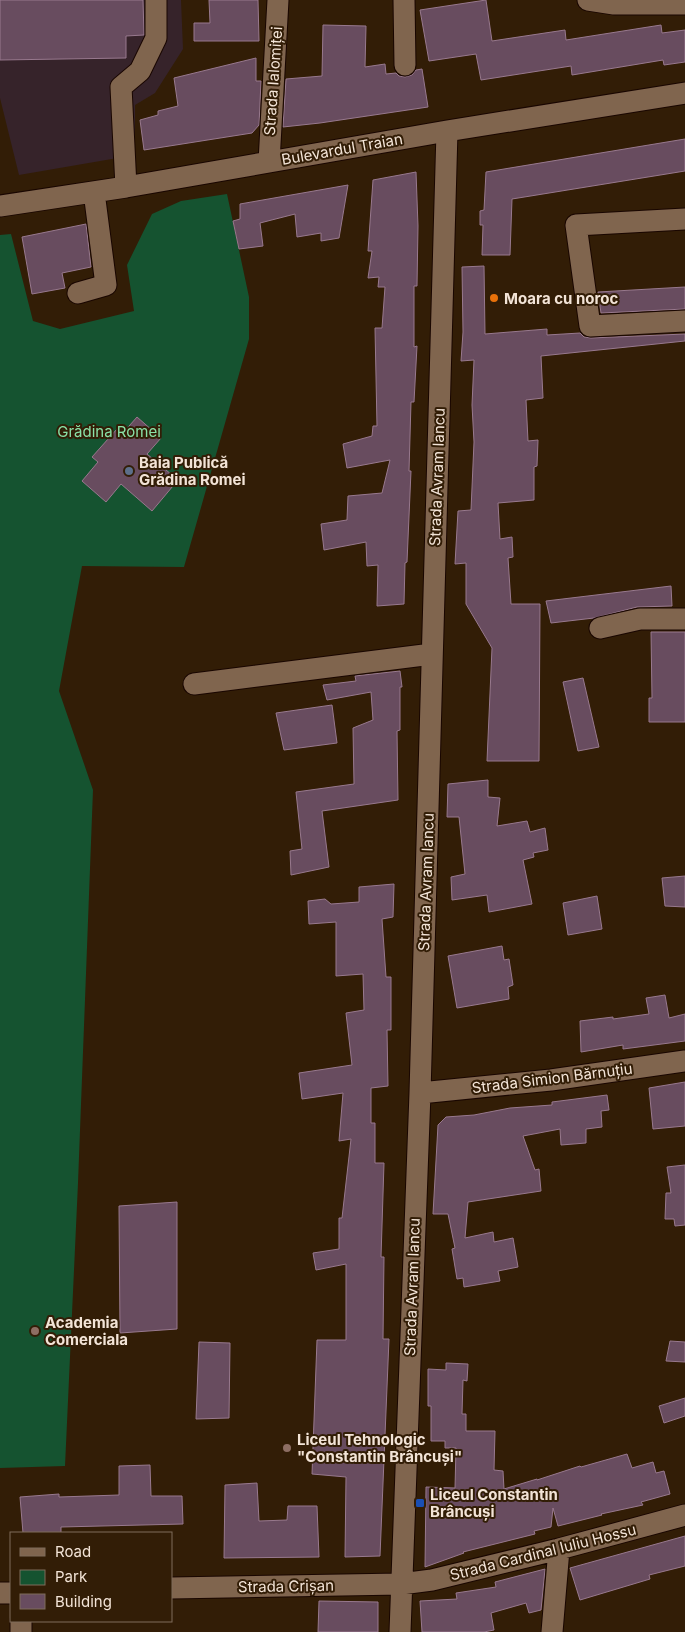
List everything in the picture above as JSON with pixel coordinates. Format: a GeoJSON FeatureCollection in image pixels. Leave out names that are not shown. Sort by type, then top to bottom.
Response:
{"type":"FeatureCollection","features":[{"type":"Feature","properties":{"kind":"street"},"geometry":{"type":"LineString","coordinates":[[126,187],[122,87],[140,71],[156,38],[156,0]]}},
{"type":"Feature","properties":{"kind":"street","name":"Strada Ialomiței"},"geometry":{"type":"LineString","coordinates":[[269,162],[278,0]]}},
{"type":"Feature","properties":{"kind":"street"},"geometry":{"type":"LineString","coordinates":[[404,0],[406,65]]}},
{"type":"Feature","properties":{"kind":"street"},"geometry":{"type":"LineString","coordinates":[[588,0],[685,4]]}},
{"type":"Feature","properties":{"kind":"street","name":"Bulevardul Traian"},"geometry":{"type":"LineString","coordinates":[[0,206],[126,187],[685,93]]}},
{"type":"Feature","properties":{"kind":"street","name":"Strada Avram Iancu"},"geometry":{"type":"LineString","coordinates":[[400,1632],[420,1094],[447,132]]}},
{"type":"Feature","properties":{"kind":"street"},"geometry":{"type":"LineString","coordinates":[[78,292],[106,285],[94,192]]}},
{"type":"Feature","properties":{"kind":"street"},"geometry":{"type":"LineString","coordinates":[[685,219],[576,225],[590,326],[685,322]]}},
{"type":"Feature","properties":{"kind":"street"},"geometry":{"type":"LineString","coordinates":[[600,628],[640,619],[685,619]]}},
{"type":"Feature","properties":{"kind":"street"},"geometry":{"type":"LineString","coordinates":[[194,684],[432,654]]}},
{"type":"Feature","properties":{"kind":"street","name":"Strada Simion Bărnuțiu"},"geometry":{"type":"LineString","coordinates":[[420,1094],[551,1080],[685,1062]]}},
{"type":"Feature","properties":{"kind":"street","name":"Strada Cardinal Iuliu Hossu"},"geometry":{"type":"LineString","coordinates":[[401,1584],[432,1580],[559,1549],[685,1514]]}},
{"type":"Feature","properties":{"kind":"street"},"geometry":{"type":"LineString","coordinates":[[552,1632],[559,1549]]}},
{"type":"Feature","properties":{"kind":"street","name":"Strada Crișan"},"geometry":{"type":"LineString","coordinates":[[172,1588],[401,1584]]}},
{"type":"Feature","properties":{"kind":"shaded area"},"geometry":{"type":"Polygon","coordinates":[[[0,0],[181,0],[183,49],[155,93],[135,105],[135,155],[19,175],[0,98],[0,0]]]}},
{"type":"Feature","properties":{"kind":"green space","name":"Grădina Romei"},"geometry":{"type":"Polygon","coordinates":[[[227,194],[249,297],[249,339],[184,567],[82,566],[59,691],[93,790],[65,1466],[0,1468],[0,235],[11,234],[33,321],[60,329],[134,311],[127,265],[152,214],[181,201],[227,194]]]}},
{"type":"Feature","properties":{"kind":"building"},"geometry":{"type":"Polygon","coordinates":[[[0,0],[143,0],[144,35],[126,36],[126,58],[0,60],[0,0]]]}},
{"type":"Feature","properties":{"kind":"building"},"geometry":{"type":"Polygon","coordinates":[[[209,0],[258,0],[259,41],[194,41],[194,23],[210,23],[209,0]]]}},
{"type":"Feature","properties":{"kind":"building"},"geometry":{"type":"Polygon","coordinates":[[[486,0],[492,41],[565,30],[566,40],[661,25],[662,33],[685,30],[685,62],[664,65],[663,60],[572,75],[571,66],[481,80],[476,54],[429,61],[420,10],[486,0]]]}},
{"type":"Feature","properties":{"kind":"building"},"geometry":{"type":"Polygon","coordinates":[[[323,25],[366,26],[365,67],[385,64],[386,74],[396,73],[399,76],[405,77],[412,75],[416,70],[422,69],[428,107],[283,127],[286,79],[322,76],[323,25]]]}},
{"type":"Feature","properties":{"kind":"building"},"geometry":{"type":"Polygon","coordinates":[[[256,58],[256,81],[261,81],[259,125],[252,133],[144,150],[140,120],[158,115],[158,111],[178,106],[174,78],[256,58]]]}},
{"type":"Feature","properties":{"kind":"building"},"geometry":{"type":"Polygon","coordinates":[[[685,139],[685,171],[512,199],[510,255],[482,255],[483,225],[480,225],[480,211],[484,210],[486,172],[685,139]]]}},
{"type":"Feature","properties":{"kind":"building"},"geometry":{"type":"Polygon","coordinates":[[[416,172],[418,226],[417,286],[414,286],[414,347],[417,346],[414,402],[411,402],[409,471],[411,471],[404,604],[377,606],[378,565],[367,566],[366,542],[324,550],[321,524],[347,520],[348,496],[382,493],[390,460],[347,468],[343,444],[372,436],[373,426],[377,426],[375,328],[382,328],[385,287],[378,287],[379,277],[368,278],[372,251],[368,251],[373,180],[416,172]]]}},
{"type":"Feature","properties":{"kind":"building"},"geometry":{"type":"Polygon","coordinates":[[[348,185],[339,238],[321,241],[321,233],[297,237],[295,214],[260,223],[263,246],[239,249],[233,221],[240,219],[240,204],[348,185]]]}},
{"type":"Feature","properties":{"kind":"building"},"geometry":{"type":"Polygon","coordinates":[[[86,224],[91,267],[62,273],[65,288],[32,294],[22,237],[86,224]]]}},
{"type":"Feature","properties":{"kind":"building"},"geometry":{"type":"Polygon","coordinates":[[[484,266],[485,334],[547,329],[547,335],[580,333],[584,337],[591,338],[685,334],[685,341],[541,356],[543,398],[526,400],[528,441],[538,440],[537,466],[534,467],[534,500],[498,503],[500,539],[512,537],[513,557],[508,558],[511,604],[540,604],[539,761],[487,761],[492,648],[466,604],[466,563],[455,564],[458,511],[471,510],[474,442],[472,405],[474,360],[461,361],[463,332],[462,267],[484,266]]]}},
{"type":"Feature","properties":{"kind":"building"},"geometry":{"type":"Polygon","coordinates":[[[685,287],[685,309],[601,313],[598,292],[685,287]]]}},
{"type":"Feature","properties":{"kind":"building","name":"Baia Publică Grădina Romei"},"geometry":{"type":"Polygon","coordinates":[[[137,417],[161,438],[147,454],[178,480],[152,511],[121,484],[106,502],[82,481],[98,462],[92,457],[117,429],[122,434],[137,417]]]}},
{"type":"Feature","properties":{"kind":"building"},"geometry":{"type":"Polygon","coordinates":[[[671,586],[672,606],[637,607],[594,618],[551,623],[546,601],[671,586]]]}},
{"type":"Feature","properties":{"kind":"building"},"geometry":{"type":"Polygon","coordinates":[[[651,632],[685,632],[685,722],[649,722],[649,698],[652,698],[651,632]]]}},
{"type":"Feature","properties":{"kind":"building"},"geometry":{"type":"Polygon","coordinates":[[[400,671],[402,687],[400,687],[400,730],[397,731],[398,800],[322,811],[329,867],[291,875],[290,851],[302,849],[296,792],[354,784],[353,728],[373,720],[371,692],[327,700],[323,685],[356,681],[355,676],[400,671]]]}},
{"type":"Feature","properties":{"kind":"building"},"geometry":{"type":"Polygon","coordinates":[[[583,678],[599,747],[578,751],[563,682],[583,678]]]}},
{"type":"Feature","properties":{"kind":"building"},"geometry":{"type":"Polygon","coordinates":[[[332,705],[337,743],[284,750],[276,713],[332,705]]]}},
{"type":"Feature","properties":{"kind":"building"},"geometry":{"type":"Polygon","coordinates":[[[488,780],[488,797],[500,798],[497,826],[527,821],[530,832],[545,828],[548,850],[533,853],[534,857],[523,860],[532,904],[489,912],[487,895],[452,900],[451,877],[465,874],[459,817],[447,817],[448,784],[488,780]]]}},
{"type":"Feature","properties":{"kind":"building"},"geometry":{"type":"Polygon","coordinates":[[[685,876],[685,907],[665,906],[662,878],[685,876]]]}},
{"type":"Feature","properties":{"kind":"building"},"geometry":{"type":"Polygon","coordinates":[[[394,884],[393,917],[382,919],[386,977],[391,977],[391,1030],[387,1030],[388,1086],[371,1088],[371,1123],[375,1123],[375,1163],[384,1163],[381,1257],[384,1257],[383,1339],[389,1339],[380,1556],[345,1557],[346,1477],[312,1474],[317,1340],[346,1340],[346,1264],[316,1270],[313,1253],[339,1249],[339,1218],[342,1218],[351,1139],[339,1141],[343,1093],[302,1099],[299,1073],[352,1065],[346,1013],[364,1010],[363,974],[336,976],[336,922],[309,924],[308,901],[325,899],[331,904],[359,902],[359,887],[394,884]]]}},
{"type":"Feature","properties":{"kind":"building"},"geometry":{"type":"Polygon","coordinates":[[[597,896],[602,929],[568,935],[563,903],[597,896]]]}},
{"type":"Feature","properties":{"kind":"building"},"geometry":{"type":"Polygon","coordinates":[[[502,946],[504,960],[509,959],[513,985],[508,987],[509,999],[457,1008],[448,956],[502,946]]]}},
{"type":"Feature","properties":{"kind":"building"},"geometry":{"type":"Polygon","coordinates":[[[665,995],[669,1018],[685,1014],[685,1041],[623,1049],[623,1045],[581,1052],[580,1021],[649,1014],[646,998],[665,995]]]}},
{"type":"Feature","properties":{"kind":"building"},"geometry":{"type":"Polygon","coordinates":[[[685,1082],[685,1126],[653,1129],[649,1088],[685,1082]]]}},
{"type":"Feature","properties":{"kind":"building"},"geometry":{"type":"Polygon","coordinates":[[[607,1095],[609,1110],[601,1111],[602,1127],[586,1129],[586,1143],[561,1145],[560,1129],[523,1136],[535,1170],[539,1169],[541,1191],[468,1202],[465,1238],[493,1232],[494,1242],[513,1238],[518,1267],[498,1271],[500,1281],[464,1287],[463,1278],[457,1279],[452,1249],[455,1248],[448,1214],[433,1214],[438,1125],[446,1117],[474,1115],[510,1108],[552,1105],[552,1102],[607,1095]]]}},
{"type":"Feature","properties":{"kind":"building"},"geometry":{"type":"Polygon","coordinates":[[[685,1165],[685,1225],[675,1226],[674,1219],[665,1219],[666,1193],[671,1193],[667,1167],[685,1165]]]}},
{"type":"Feature","properties":{"kind":"building"},"geometry":{"type":"Polygon","coordinates":[[[177,1202],[177,1329],[120,1333],[119,1206],[177,1202]]]}},
{"type":"Feature","properties":{"kind":"building"},"geometry":{"type":"Polygon","coordinates":[[[670,1341],[685,1342],[685,1362],[666,1361],[670,1341]]]}},
{"type":"Feature","properties":{"kind":"building"},"geometry":{"type":"Polygon","coordinates":[[[199,1342],[230,1343],[229,1418],[196,1419],[199,1342]]]}},
{"type":"Feature","properties":{"kind":"building"},"geometry":{"type":"Polygon","coordinates":[[[446,1363],[468,1364],[467,1381],[463,1380],[462,1414],[466,1414],[466,1431],[495,1431],[494,1470],[503,1471],[504,1489],[627,1454],[632,1468],[653,1462],[656,1473],[664,1471],[670,1494],[641,1502],[643,1505],[558,1526],[553,1508],[551,1527],[534,1531],[535,1534],[463,1552],[425,1567],[426,1487],[455,1488],[456,1448],[445,1448],[445,1441],[431,1441],[431,1406],[428,1406],[428,1369],[446,1370],[446,1363]]]}},
{"type":"Feature","properties":{"kind":"building"},"geometry":{"type":"Polygon","coordinates":[[[685,1398],[685,1416],[664,1423],[659,1406],[685,1398]]]}},
{"type":"Feature","properties":{"kind":"building"},"geometry":{"type":"Polygon","coordinates":[[[150,1465],[151,1496],[182,1496],[183,1524],[61,1527],[61,1532],[23,1532],[20,1497],[59,1494],[59,1497],[119,1495],[119,1466],[150,1465]]]}},
{"type":"Feature","properties":{"kind":"building"},"geometry":{"type":"Polygon","coordinates":[[[257,1483],[259,1521],[287,1520],[288,1506],[317,1506],[319,1557],[224,1558],[225,1485],[257,1483]]]}},
{"type":"Feature","properties":{"kind":"building"},"geometry":{"type":"Polygon","coordinates":[[[685,1536],[685,1566],[649,1575],[650,1579],[580,1600],[570,1568],[685,1536]]]}},
{"type":"Feature","properties":{"kind":"building"},"geometry":{"type":"Polygon","coordinates":[[[545,1569],[541,1610],[529,1613],[526,1603],[491,1613],[494,1630],[484,1632],[422,1632],[420,1601],[457,1599],[456,1593],[496,1587],[495,1582],[545,1569]]]}},
{"type":"Feature","properties":{"kind":"building"},"geometry":{"type":"Polygon","coordinates":[[[319,1601],[378,1602],[378,1632],[318,1632],[319,1601]]]}},
{"type":"Feature","properties":{"kind":"place","name":"Moara cu noroc"},"geometry":{"type":"Point","coordinates":[494,298]}},
{"type":"Feature","properties":{"kind":"place","name":"Baia Publică Grădina Romei"},"geometry":{"type":"Point","coordinates":[129,471]}},
{"type":"Feature","properties":{"kind":"place","name":"Academia Comerciala"},"geometry":{"type":"Point","coordinates":[35,1331]}},
{"type":"Feature","properties":{"kind":"place","name":"Liceul Tehnologic \"Constantin Brâncuși\""},"geometry":{"type":"Point","coordinates":[287,1448]}},
{"type":"Feature","properties":{"kind":"place","name":"Liceul Constantin Brâncuși"},"geometry":{"type":"Point","coordinates":[420,1503]}}]}
